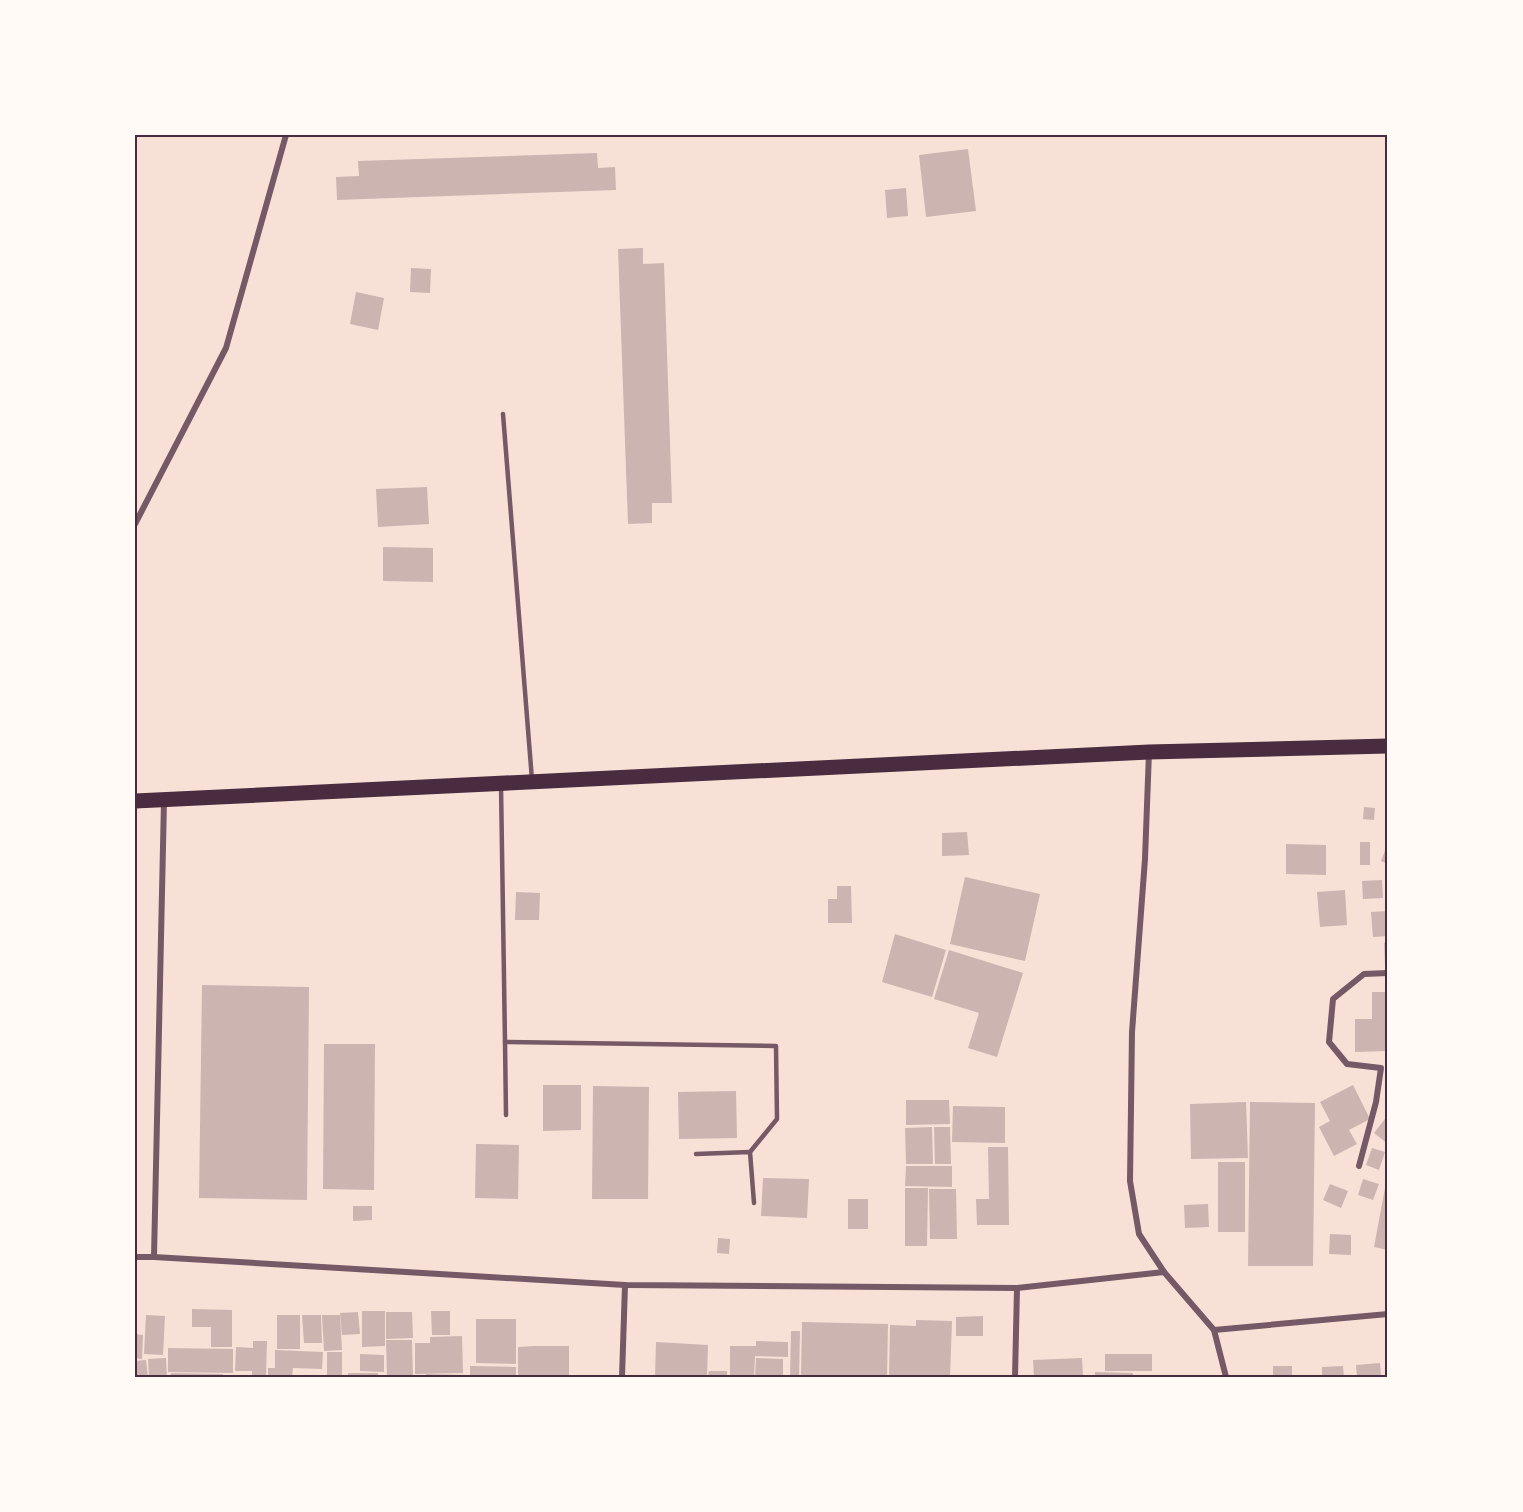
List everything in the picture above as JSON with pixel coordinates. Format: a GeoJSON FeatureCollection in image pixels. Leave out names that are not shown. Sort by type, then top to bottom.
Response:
{"type":"FeatureCollection","features":[{"type":"Feature","properties":{"kind":"main road"},"geometry":{"type":"LineString","coordinates":[[135,801],[1149,752],[1388,746]]}},
{"type":"Feature","properties":{"kind":"street"},"geometry":{"type":"LineString","coordinates":[[135,524],[226,348],[286,135]]}},
{"type":"Feature","properties":{"kind":"street"},"geometry":{"type":"LineString","coordinates":[[1149,752],[1145,859],[1132,1032],[1130,1181],[1139,1234],[1164,1272],[1214,1330],[1226,1377]]}},
{"type":"Feature","properties":{"kind":"street"},"geometry":{"type":"LineString","coordinates":[[154,1257],[165,801]]}},
{"type":"Feature","properties":{"kind":"street"},"geometry":{"type":"LineString","coordinates":[[1359,1166],[1385,1066],[1347,1064],[1329,1042],[1333,999],[1365,974],[1388,973]]}},
{"type":"Feature","properties":{"kind":"street"},"geometry":{"type":"LineString","coordinates":[[135,1257],[625,1285],[1017,1288],[1164,1272]]}},
{"type":"Feature","properties":{"kind":"street"},"geometry":{"type":"LineString","coordinates":[[622,1377],[625,1285]]}},
{"type":"Feature","properties":{"kind":"street"},"geometry":{"type":"LineString","coordinates":[[1015,1377],[1017,1288]]}},
{"type":"Feature","properties":{"kind":"street"},"geometry":{"type":"LineString","coordinates":[[1214,1330],[1388,1314]]}},
{"type":"Feature","properties":{"kind":"lane"},"geometry":{"type":"LineString","coordinates":[[503,414],[532,782]]}},
{"type":"Feature","properties":{"kind":"lane"},"geometry":{"type":"LineString","coordinates":[[501,784],[506,1115]]}},
{"type":"Feature","properties":{"kind":"lane"},"geometry":{"type":"LineString","coordinates":[[505,1041],[776,1046],[777,1119],[750,1152],[754,1203]]}},
{"type":"Feature","properties":{"kind":"lane"},"geometry":{"type":"LineString","coordinates":[[696,1154],[750,1152]]}},
{"type":"Feature","properties":{"kind":"building"},"geometry":{"type":"Polygon","coordinates":[[[968,149],[976,211],[926,217],[919,155],[968,149]]]}},
{"type":"Feature","properties":{"kind":"building"},"geometry":{"type":"Polygon","coordinates":[[[597,153],[598,168],[615,167],[616,190],[337,200],[336,177],[359,176],[358,161],[597,153]]]}},
{"type":"Feature","properties":{"kind":"building"},"geometry":{"type":"Polygon","coordinates":[[[906,188],[908,216],[887,218],[885,190],[906,188]]]}},
{"type":"Feature","properties":{"kind":"building"},"geometry":{"type":"Polygon","coordinates":[[[643,248],[643,264],[664,263],[672,503],[652,503],[652,523],[628,524],[618,249],[643,248]]]}},
{"type":"Feature","properties":{"kind":"building"},"geometry":{"type":"Polygon","coordinates":[[[411,268],[431,269],[430,293],[410,292],[411,268]]]}},
{"type":"Feature","properties":{"kind":"building"},"geometry":{"type":"Polygon","coordinates":[[[356,292],[384,298],[378,330],[350,324],[356,292]]]}},
{"type":"Feature","properties":{"kind":"building"},"geometry":{"type":"Polygon","coordinates":[[[427,487],[429,524],[378,527],[376,489],[427,487]]]}},
{"type":"Feature","properties":{"kind":"building"},"geometry":{"type":"Polygon","coordinates":[[[383,547],[433,548],[433,582],[383,581],[383,547]]]}},
{"type":"Feature","properties":{"kind":"building"},"geometry":{"type":"Polygon","coordinates":[[[1364,807],[1375,808],[1374,820],[1363,819],[1364,807]]]}},
{"type":"Feature","properties":{"kind":"building"},"geometry":{"type":"Polygon","coordinates":[[[967,832],[969,855],[942,856],[942,833],[967,832]]]}},
{"type":"Feature","properties":{"kind":"building"},"geometry":{"type":"Polygon","coordinates":[[[1360,842],[1370,842],[1370,865],[1360,865],[1360,842]]]}},
{"type":"Feature","properties":{"kind":"building"},"geometry":{"type":"Polygon","coordinates":[[[1388,843],[1388,864],[1381,861],[1388,843]]]}},
{"type":"Feature","properties":{"kind":"building"},"geometry":{"type":"Polygon","coordinates":[[[1286,844],[1326,845],[1326,875],[1286,874],[1286,844]]]}},
{"type":"Feature","properties":{"kind":"building"},"geometry":{"type":"Polygon","coordinates":[[[965,877],[1040,894],[1025,961],[950,944],[965,877]]]}},
{"type":"Feature","properties":{"kind":"building"},"geometry":{"type":"Polygon","coordinates":[[[1382,880],[1383,898],[1363,899],[1362,881],[1382,880]]]}},
{"type":"Feature","properties":{"kind":"building"},"geometry":{"type":"Polygon","coordinates":[[[837,886],[851,886],[852,923],[828,923],[828,899],[837,899],[837,886]]]}},
{"type":"Feature","properties":{"kind":"building"},"geometry":{"type":"Polygon","coordinates":[[[1345,890],[1347,925],[1320,927],[1317,892],[1345,890]]]}},
{"type":"Feature","properties":{"kind":"building"},"geometry":{"type":"Polygon","coordinates":[[[516,892],[540,893],[539,920],[515,920],[516,892]]]}},
{"type":"Feature","properties":{"kind":"building"},"geometry":{"type":"Polygon","coordinates":[[[1388,911],[1388,936],[1373,937],[1371,912],[1388,911]]]}},
{"type":"Feature","properties":{"kind":"building"},"geometry":{"type":"Polygon","coordinates":[[[895,934],[946,950],[932,997],[882,982],[895,934]]]}},
{"type":"Feature","properties":{"kind":"building"},"geometry":{"type":"Polygon","coordinates":[[[1384,943],[1388,943],[1388,964],[1385,964],[1384,943]]]}},
{"type":"Feature","properties":{"kind":"building"},"geometry":{"type":"Polygon","coordinates":[[[949,950],[1023,973],[997,1057],[968,1048],[979,1013],[934,999],[949,950]]]}},
{"type":"Feature","properties":{"kind":"building"},"geometry":{"type":"Polygon","coordinates":[[[202,985],[309,987],[307,1200],[199,1198],[202,985]]]}},
{"type":"Feature","properties":{"kind":"building"},"geometry":{"type":"Polygon","coordinates":[[[1372,992],[1388,992],[1388,1051],[1355,1052],[1355,1019],[1372,1019],[1372,992]]]}},
{"type":"Feature","properties":{"kind":"building"},"geometry":{"type":"Polygon","coordinates":[[[324,1044],[375,1044],[374,1190],[323,1189],[324,1044]]]}},
{"type":"Feature","properties":{"kind":"building"},"geometry":{"type":"Polygon","coordinates":[[[543,1085],[581,1085],[581,1130],[543,1131],[543,1085]]]}},
{"type":"Feature","properties":{"kind":"building"},"geometry":{"type":"Polygon","coordinates":[[[1353,1085],[1370,1119],[1349,1130],[1357,1144],[1334,1156],[1319,1127],[1330,1121],[1320,1102],[1353,1085]]]}},
{"type":"Feature","properties":{"kind":"building"},"geometry":{"type":"Polygon","coordinates":[[[593,1086],[649,1087],[648,1199],[592,1199],[593,1086]]]}},
{"type":"Feature","properties":{"kind":"building"},"geometry":{"type":"Polygon","coordinates":[[[736,1091],[737,1138],[679,1139],[678,1092],[736,1091]]]}},
{"type":"Feature","properties":{"kind":"building"},"geometry":{"type":"Polygon","coordinates":[[[906,1100],[949,1100],[950,1124],[906,1125],[906,1100]]]}},
{"type":"Feature","properties":{"kind":"building"},"geometry":{"type":"Polygon","coordinates":[[[1246,1102],[1248,1158],[1191,1159],[1190,1104],[1246,1102]]]}},
{"type":"Feature","properties":{"kind":"building"},"geometry":{"type":"Polygon","coordinates":[[[1250,1102],[1315,1103],[1313,1266],[1248,1266],[1250,1102]]]}},
{"type":"Feature","properties":{"kind":"building"},"geometry":{"type":"Polygon","coordinates":[[[953,1106],[1005,1107],[1005,1143],[952,1142],[953,1106]]]}},
{"type":"Feature","properties":{"kind":"building"},"geometry":{"type":"Polygon","coordinates":[[[1388,1115],[1388,1144],[1374,1133],[1388,1115]]]}},
{"type":"Feature","properties":{"kind":"building"},"geometry":{"type":"Polygon","coordinates":[[[932,1127],[933,1164],[906,1164],[905,1128],[932,1127]]]}},
{"type":"Feature","properties":{"kind":"building"},"geometry":{"type":"Polygon","coordinates":[[[934,1127],[950,1127],[951,1164],[935,1164],[934,1127]]]}},
{"type":"Feature","properties":{"kind":"building"},"geometry":{"type":"Polygon","coordinates":[[[476,1144],[519,1145],[518,1199],[475,1198],[476,1144]]]}},
{"type":"Feature","properties":{"kind":"building"},"geometry":{"type":"Polygon","coordinates":[[[988,1147],[1008,1147],[1009,1225],[977,1225],[976,1199],[989,1199],[988,1147]]]}},
{"type":"Feature","properties":{"kind":"building"},"geometry":{"type":"Polygon","coordinates":[[[1372,1148],[1385,1152],[1379,1170],[1366,1165],[1372,1148]]]}},
{"type":"Feature","properties":{"kind":"building"},"geometry":{"type":"Polygon","coordinates":[[[1218,1162],[1245,1162],[1245,1232],[1218,1232],[1218,1162]]]}},
{"type":"Feature","properties":{"kind":"building"},"geometry":{"type":"Polygon","coordinates":[[[906,1166],[952,1166],[952,1187],[905,1186],[906,1166]]]}},
{"type":"Feature","properties":{"kind":"building"},"geometry":{"type":"Polygon","coordinates":[[[763,1178],[809,1179],[807,1218],[761,1216],[763,1178]]]}},
{"type":"Feature","properties":{"kind":"building"},"geometry":{"type":"Polygon","coordinates":[[[1363,1179],[1379,1184],[1373,1200],[1358,1195],[1363,1179]]]}},
{"type":"Feature","properties":{"kind":"building"},"geometry":{"type":"Polygon","coordinates":[[[1330,1184],[1348,1191],[1341,1208],[1323,1200],[1330,1184]]]}},
{"type":"Feature","properties":{"kind":"building"},"geometry":{"type":"Polygon","coordinates":[[[905,1188],[928,1188],[927,1246],[905,1246],[905,1188]]]}},
{"type":"Feature","properties":{"kind":"building"},"geometry":{"type":"Polygon","coordinates":[[[1385,1188],[1388,1189],[1388,1250],[1374,1247],[1385,1188]]]}},
{"type":"Feature","properties":{"kind":"building"},"geometry":{"type":"Polygon","coordinates":[[[929,1189],[956,1189],[957,1239],[930,1239],[929,1189]]]}},
{"type":"Feature","properties":{"kind":"building"},"geometry":{"type":"Polygon","coordinates":[[[848,1199],[868,1199],[868,1229],[848,1229],[848,1199]]]}},
{"type":"Feature","properties":{"kind":"building"},"geometry":{"type":"Polygon","coordinates":[[[1208,1204],[1209,1227],[1185,1228],[1184,1205],[1208,1204]]]}},
{"type":"Feature","properties":{"kind":"building"},"geometry":{"type":"Polygon","coordinates":[[[353,1206],[372,1206],[372,1220],[353,1221],[353,1206]]]}},
{"type":"Feature","properties":{"kind":"building"},"geometry":{"type":"Polygon","coordinates":[[[1330,1234],[1351,1235],[1351,1255],[1329,1254],[1330,1234]]]}},
{"type":"Feature","properties":{"kind":"building"},"geometry":{"type":"Polygon","coordinates":[[[718,1238],[730,1239],[729,1254],[717,1253],[718,1238]]]}},
{"type":"Feature","properties":{"kind":"building"},"geometry":{"type":"Polygon","coordinates":[[[192,1309],[232,1310],[232,1347],[211,1347],[211,1327],[192,1327],[192,1309]]]}},
{"type":"Feature","properties":{"kind":"building"},"geometry":{"type":"Polygon","coordinates":[[[362,1311],[385,1311],[385,1346],[362,1347],[362,1311]]]}},
{"type":"Feature","properties":{"kind":"building"},"geometry":{"type":"Polygon","coordinates":[[[431,1311],[450,1311],[450,1335],[432,1335],[431,1311]]]}},
{"type":"Feature","properties":{"kind":"building"},"geometry":{"type":"Polygon","coordinates":[[[358,1312],[360,1334],[342,1335],[340,1313],[358,1312]]]}},
{"type":"Feature","properties":{"kind":"building"},"geometry":{"type":"Polygon","coordinates":[[[386,1312],[412,1312],[413,1338],[386,1339],[386,1312]]]}},
{"type":"Feature","properties":{"kind":"building"},"geometry":{"type":"Polygon","coordinates":[[[146,1315],[165,1316],[163,1355],[144,1354],[146,1315]]]}},
{"type":"Feature","properties":{"kind":"building"},"geometry":{"type":"Polygon","coordinates":[[[277,1315],[300,1315],[300,1349],[277,1349],[277,1315]]]}},
{"type":"Feature","properties":{"kind":"building"},"geometry":{"type":"Polygon","coordinates":[[[302,1315],[321,1315],[322,1343],[304,1343],[302,1315]]]}},
{"type":"Feature","properties":{"kind":"building"},"geometry":{"type":"Polygon","coordinates":[[[322,1315],[340,1315],[342,1350],[324,1351],[322,1315]]]}},
{"type":"Feature","properties":{"kind":"building"},"geometry":{"type":"Polygon","coordinates":[[[983,1316],[983,1336],[956,1336],[956,1317],[983,1316]]]}},
{"type":"Feature","properties":{"kind":"building"},"geometry":{"type":"Polygon","coordinates":[[[476,1319],[516,1319],[516,1364],[476,1363],[476,1319]]]}},
{"type":"Feature","properties":{"kind":"building"},"geometry":{"type":"Polygon","coordinates":[[[916,1320],[952,1321],[950,1377],[889,1377],[890,1325],[916,1326],[916,1320]]]}},
{"type":"Feature","properties":{"kind":"building"},"geometry":{"type":"Polygon","coordinates":[[[802,1322],[888,1324],[887,1377],[801,1377],[802,1322]]]}},
{"type":"Feature","properties":{"kind":"building"},"geometry":{"type":"Polygon","coordinates":[[[791,1331],[800,1331],[799,1377],[790,1377],[791,1331]]]}},
{"type":"Feature","properties":{"kind":"building"},"geometry":{"type":"Polygon","coordinates":[[[135,1334],[143,1335],[142,1359],[135,1358],[135,1334]]]}},
{"type":"Feature","properties":{"kind":"building"},"geometry":{"type":"Polygon","coordinates":[[[462,1336],[463,1373],[415,1374],[415,1343],[430,1343],[430,1337],[462,1336]]]}},
{"type":"Feature","properties":{"kind":"building"},"geometry":{"type":"Polygon","coordinates":[[[386,1340],[412,1340],[413,1377],[387,1377],[386,1340]]]}},
{"type":"Feature","properties":{"kind":"building"},"geometry":{"type":"Polygon","coordinates":[[[253,1341],[267,1341],[266,1377],[252,1377],[252,1371],[235,1371],[236,1347],[253,1348],[253,1341]]]}},
{"type":"Feature","properties":{"kind":"building"},"geometry":{"type":"Polygon","coordinates":[[[756,1341],[788,1342],[788,1357],[755,1356],[754,1377],[730,1377],[730,1346],[756,1346],[756,1341]]]}},
{"type":"Feature","properties":{"kind":"building"},"geometry":{"type":"Polygon","coordinates":[[[656,1342],[708,1345],[707,1377],[655,1377],[656,1342]]]}},
{"type":"Feature","properties":{"kind":"building"},"geometry":{"type":"Polygon","coordinates":[[[569,1346],[569,1377],[518,1375],[518,1347],[569,1346]]]}},
{"type":"Feature","properties":{"kind":"building"},"geometry":{"type":"Polygon","coordinates":[[[168,1348],[233,1349],[233,1373],[168,1372],[168,1348]]]}},
{"type":"Feature","properties":{"kind":"building"},"geometry":{"type":"Polygon","coordinates":[[[275,1350],[323,1352],[322,1369],[293,1368],[292,1377],[268,1377],[268,1368],[275,1368],[275,1350]]]}},
{"type":"Feature","properties":{"kind":"building"},"geometry":{"type":"Polygon","coordinates":[[[327,1352],[342,1352],[342,1377],[327,1377],[327,1352]]]}},
{"type":"Feature","properties":{"kind":"building"},"geometry":{"type":"Polygon","coordinates":[[[360,1354],[384,1355],[384,1372],[360,1371],[360,1354]]]}},
{"type":"Feature","properties":{"kind":"building"},"geometry":{"type":"Polygon","coordinates":[[[1105,1354],[1152,1354],[1152,1371],[1105,1371],[1105,1354]]]}},
{"type":"Feature","properties":{"kind":"building"},"geometry":{"type":"Polygon","coordinates":[[[166,1358],[167,1377],[149,1377],[148,1359],[166,1358]]]}},
{"type":"Feature","properties":{"kind":"building"},"geometry":{"type":"Polygon","coordinates":[[[756,1358],[783,1359],[783,1377],[755,1377],[756,1358]]]}},
{"type":"Feature","properties":{"kind":"building"},"geometry":{"type":"Polygon","coordinates":[[[1082,1358],[1083,1377],[1034,1377],[1033,1360],[1082,1358]]]}},
{"type":"Feature","properties":{"kind":"building"},"geometry":{"type":"Polygon","coordinates":[[[146,1360],[148,1377],[135,1377],[135,1361],[146,1360]]]}},
{"type":"Feature","properties":{"kind":"building"},"geometry":{"type":"Polygon","coordinates":[[[1380,1363],[1381,1377],[1357,1377],[1356,1365],[1380,1363]]]}},
{"type":"Feature","properties":{"kind":"building"},"geometry":{"type":"Polygon","coordinates":[[[470,1366],[516,1367],[516,1377],[426,1377],[426,1374],[470,1375],[470,1366]]]}},
{"type":"Feature","properties":{"kind":"building"},"geometry":{"type":"Polygon","coordinates":[[[1273,1366],[1292,1366],[1292,1377],[1273,1377],[1273,1366]]]}},
{"type":"Feature","properties":{"kind":"building"},"geometry":{"type":"Polygon","coordinates":[[[1343,1366],[1344,1377],[1322,1377],[1322,1367],[1343,1366]]]}},
{"type":"Feature","properties":{"kind":"building"},"geometry":{"type":"Polygon","coordinates":[[[709,1371],[727,1371],[727,1377],[708,1377],[709,1371]]]}},
{"type":"Feature","properties":{"kind":"building"},"geometry":{"type":"Polygon","coordinates":[[[1095,1372],[1133,1373],[1133,1377],[1095,1377],[1095,1372]]]}},
{"type":"Feature","properties":{"kind":"building"},"geometry":{"type":"Polygon","coordinates":[[[171,1373],[223,1374],[223,1377],[170,1377],[171,1373]]]}},
{"type":"Feature","properties":{"kind":"building"},"geometry":{"type":"Polygon","coordinates":[[[348,1373],[378,1373],[378,1377],[348,1377],[348,1373]]]}}]}
